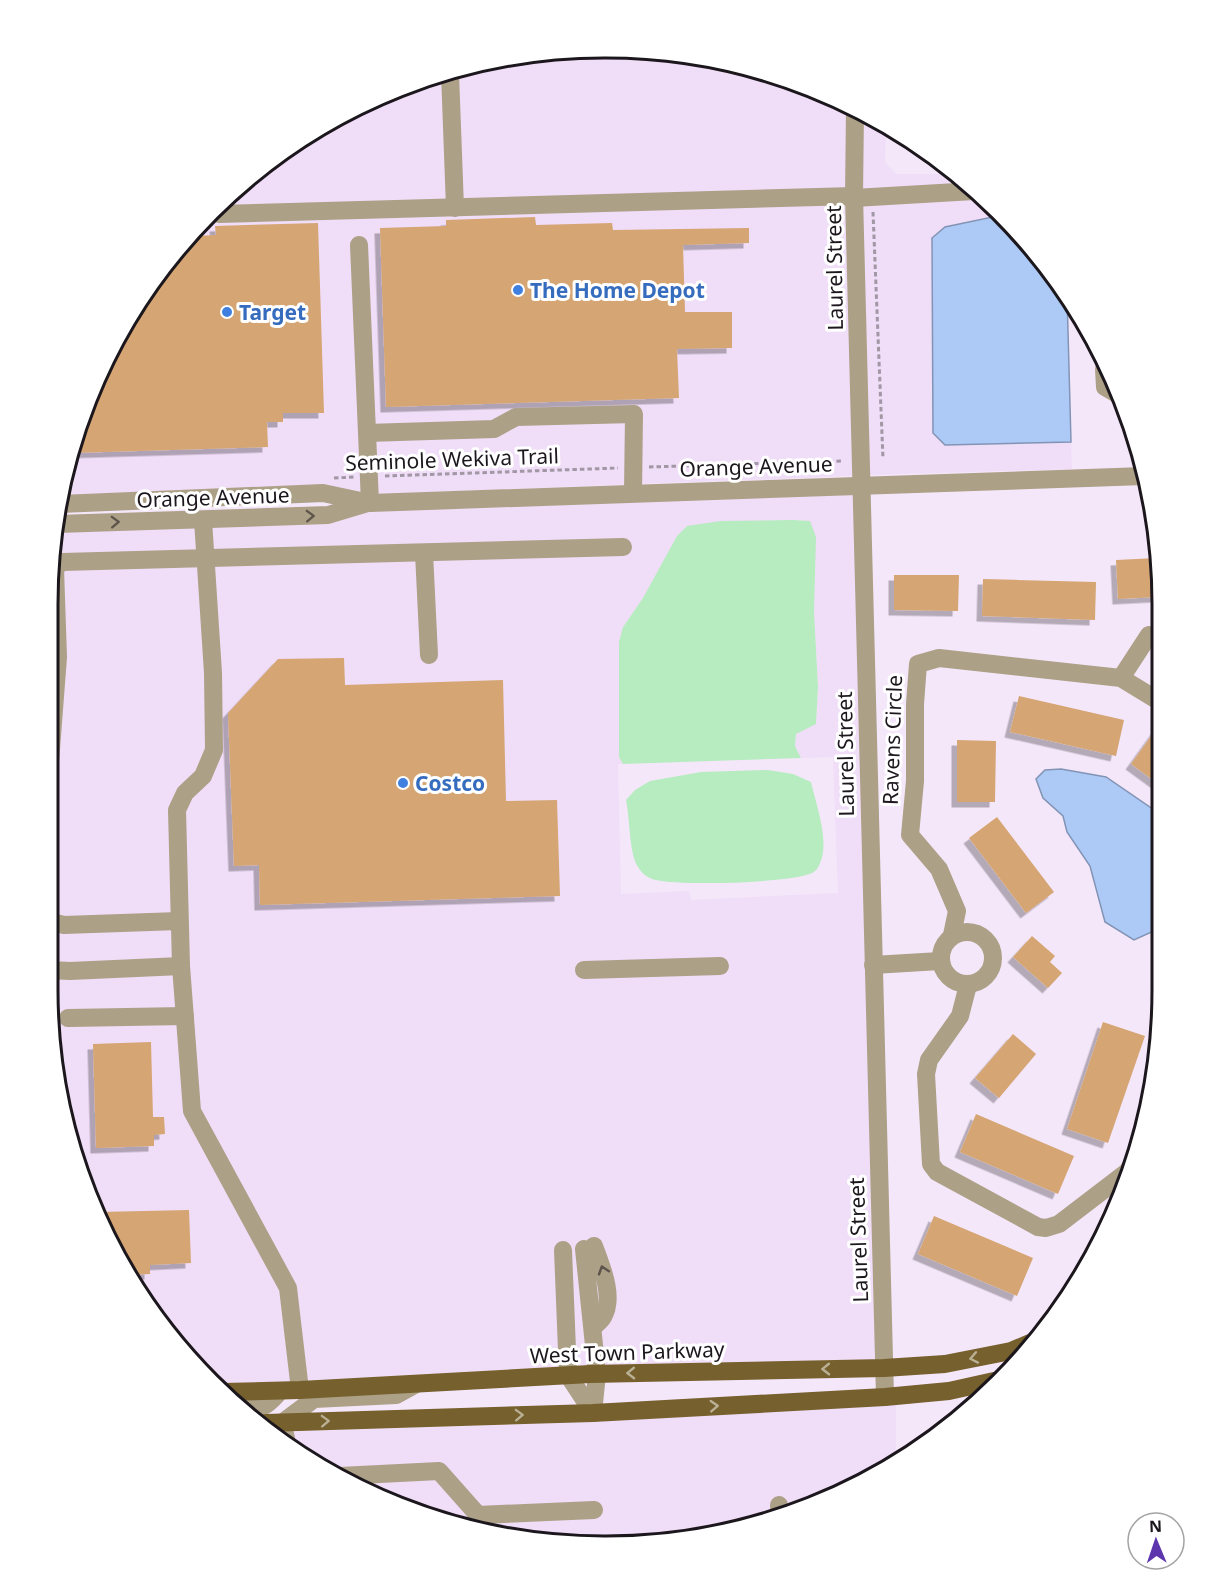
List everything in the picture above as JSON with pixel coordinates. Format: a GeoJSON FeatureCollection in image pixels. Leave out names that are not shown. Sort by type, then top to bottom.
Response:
{"type":"FeatureCollection","features":[{"type":"Feature","properties":{"kind":"main road","name":"West Town Parkway"},"geometry":{"type":"LineString","coordinates":[[235,1392],[568,1375],[884,1368],[945,1364],[1017,1348]]}},
{"type":"Feature","properties":{"kind":"main road"},"geometry":{"type":"LineString","coordinates":[[278,1428],[885,1397],[949,1391],[983,1383]]}},
{"type":"Feature","properties":{"kind":"street"},"geometry":{"type":"LineString","coordinates":[[450,81],[455,208]]}},
{"type":"Feature","properties":{"kind":"street","name":"Laurel Street"},"geometry":{"type":"LineString","coordinates":[[855,119],[854,197],[885,1397]]}},
{"type":"Feature","properties":{"kind":"street"},"geometry":{"type":"LineString","coordinates":[[224,214],[854,197],[962,192]]}},
{"type":"Feature","properties":{"kind":"street"},"geometry":{"type":"LineString","coordinates":[[359,244],[370,502]]}},
{"type":"Feature","properties":{"kind":"street"},"geometry":{"type":"LineString","coordinates":[[367,433],[495,429],[516,417],[634,414],[633,493]]}},
{"type":"Feature","properties":{"kind":"street","name":"Orange Avenue"},"geometry":{"type":"LineString","coordinates":[[68,504],[323,493],[370,502],[1136,476]]}},
{"type":"Feature","properties":{"kind":"street","name":"Orange Avenue"},"geometry":{"type":"LineString","coordinates":[[65,524],[328,515],[370,502]]}},
{"type":"Feature","properties":{"kind":"street"},"geometry":{"type":"LineString","coordinates":[[203,520],[213,673],[214,750],[204,776],[185,793],[177,810],[181,966],[192,1111],[288,1288],[300,1390]]}},
{"type":"Feature","properties":{"kind":"street"},"geometry":{"type":"LineString","coordinates":[[60,563],[623,547]]}},
{"type":"Feature","properties":{"kind":"street"},"geometry":{"type":"LineString","coordinates":[[424,553],[429,655]]}},
{"type":"Feature","properties":{"kind":"street"},"geometry":{"type":"LineString","coordinates":[[1121,678],[1149,635],[1152,637]]}},
{"type":"Feature","properties":{"kind":"street","name":"Ravens Circle"},"geometry":{"type":"LineString","coordinates":[[940,961],[943,945],[952,935],[957,911],[939,869],[910,835],[915,781],[915,704],[918,664],[939,658],[1121,678],[1152,696]]}},
{"type":"Feature","properties":{"kind":"street"},"geometry":{"type":"LineString","coordinates":[[58,924],[64,926],[179,921]]}},
{"type":"Feature","properties":{"kind":"street"},"geometry":{"type":"LineString","coordinates":[[873,964],[940,961],[944,972],[954,982],[968,985],[981,981],[991,971],[994,957],[990,944],[980,934],[966,931],[952,935]]}},
{"type":"Feature","properties":{"kind":"street"},"geometry":{"type":"LineString","coordinates":[[58,970],[181,966]]}},
{"type":"Feature","properties":{"kind":"street"},"geometry":{"type":"LineString","coordinates":[[584,970],[720,966]]}},
{"type":"Feature","properties":{"kind":"street"},"geometry":{"type":"LineString","coordinates":[[968,985],[960,1016],[929,1060],[926,1074],[931,1164],[938,1172],[1038,1227],[1046,1228],[1059,1224],[1117,1180]]}},
{"type":"Feature","properties":{"kind":"street"},"geometry":{"type":"LineString","coordinates":[[68,1018],[185,1016]]}},
{"type":"Feature","properties":{"kind":"street"},"geometry":{"type":"LineString","coordinates":[[589,1248],[597,1374],[593,1413]]}},
{"type":"Feature","properties":{"kind":"street"},"geometry":{"type":"LineString","coordinates":[[563,1250],[568,1375],[593,1413]]}},
{"type":"Feature","properties":{"kind":"street"},"geometry":{"type":"LineString","coordinates":[[278,1428],[314,1399],[396,1395],[416,1383]]}},
{"type":"Feature","properties":{"kind":"street"},"geometry":{"type":"LineString","coordinates":[[254,1409],[271,1403],[280,1390]]}},
{"type":"Feature","properties":{"kind":"street"},"geometry":{"type":"LineString","coordinates":[[354,1475],[439,1471],[474,1520]]}},
{"type":"Feature","properties":{"kind":"street"},"geometry":{"type":"LineString","coordinates":[[479,1522],[594,1510]]}},
{"type":"Feature","properties":{"kind":"path"},"geometry":{"type":"LineString","coordinates":[[873,218],[883,459]]}},
{"type":"Feature","properties":{"kind":"path","name":"Seminole Wekiva Trail"},"geometry":{"type":"LineString","coordinates":[[333,478],[842,461]]}},
{"type":"Feature","properties":{"kind":"shaded area"},"geometry":{"type":"Polygon","coordinates":[[[605,58],[676,63],[746,77],[814,100],[847,115],[853,476],[68,506],[77,464],[100,396],[132,332],[171,272],[194,245],[245,194],[272,171],[301,151],[363,115],[429,88],[498,69],[534,63],[605,58]]]}},
{"type":"Feature","properties":{"kind":"shaded area"},"geometry":{"type":"Polygon","coordinates":[[[863,124],[886,137],[885,162],[896,174],[942,174],[990,218],[945,227],[945,445],[1071,442],[1072,469],[869,475],[862,196],[863,124]]]}},
{"type":"Feature","properties":{"kind":"shaded area"},"geometry":{"type":"Polygon","coordinates":[[[854,493],[876,1359],[604,1365],[599,1301],[582,1328],[586,1332],[588,1365],[227,1383],[194,1350],[151,1294],[115,1232],[100,1199],[77,1131],[63,1061],[58,990],[58,605],[65,523],[854,493]],[[758,521],[643,598],[623,627],[619,642],[619,757],[623,764],[618,764],[621,894],[689,891],[691,900],[838,893],[833,757],[801,758],[795,746],[796,733],[816,724],[818,687],[814,612],[815,577],[809,521],[758,521]]]}},
{"type":"Feature","properties":{"kind":"shaded area"},"geometry":{"type":"Polygon","coordinates":[[[896,1404],[896,1452],[847,1480],[814,1495],[746,1518],[676,1532],[641,1535],[569,1535],[498,1526],[429,1507],[363,1480],[283,1432],[593,1422],[896,1404]]]}},
{"type":"Feature","properties":{"kind":"green space"},"geometry":{"type":"Polygon","coordinates":[[[721,521],[810,521],[816,537],[814,612],[818,687],[816,724],[796,734],[795,746],[801,758],[623,764],[619,757],[619,642],[623,627],[643,598],[677,536],[687,526],[721,521]]]}},
{"type":"Feature","properties":{"kind":"green space"},"geometry":{"type":"Polygon","coordinates":[[[768,770],[793,774],[811,782],[824,844],[818,868],[814,872],[760,881],[688,883],[653,879],[640,870],[631,845],[626,800],[635,790],[650,781],[701,772],[768,770]]]}},
{"type":"Feature","properties":{"kind":"water"},"geometry":{"type":"Polygon","coordinates":[[[990,218],[1039,272],[1068,315],[1071,442],[945,445],[933,433],[932,238],[945,227],[990,218]]]}},
{"type":"Feature","properties":{"kind":"water"},"geometry":{"type":"Polygon","coordinates":[[[1061,769],[1106,777],[1152,809],[1152,932],[1134,940],[1105,922],[1090,866],[1067,832],[1063,816],[1043,798],[1036,779],[1045,770],[1061,769]]]}},
{"type":"Feature","properties":{"kind":"building","name":"The Home Depot"},"geometry":{"type":"Polygon","coordinates":[[[535,217],[536,225],[612,223],[613,230],[749,228],[749,243],[683,245],[685,312],[732,312],[732,348],[677,349],[679,398],[386,407],[380,228],[446,226],[446,220],[535,217]]]}},
{"type":"Feature","properties":{"kind":"building","name":"Target"},"geometry":{"type":"Polygon","coordinates":[[[318,223],[324,413],[283,413],[283,422],[267,422],[268,447],[81,453],[100,396],[132,332],[171,272],[194,245],[203,236],[216,235],[215,226],[318,223]]]}},
{"type":"Feature","properties":{"kind":"building"},"geometry":{"type":"Polygon","coordinates":[[[1149,558],[1152,597],[1118,599],[1116,560],[1149,558]]]}},
{"type":"Feature","properties":{"kind":"building"},"geometry":{"type":"Polygon","coordinates":[[[894,575],[959,575],[958,611],[894,610],[894,575]]]}},
{"type":"Feature","properties":{"kind":"building"},"geometry":{"type":"Polygon","coordinates":[[[983,579],[1096,582],[1095,620],[982,616],[983,579]]]}},
{"type":"Feature","properties":{"kind":"building"},"geometry":{"type":"Polygon","coordinates":[[[344,658],[345,685],[503,680],[506,801],[557,800],[560,896],[260,905],[259,865],[234,866],[228,713],[278,659],[344,658]]]}},
{"type":"Feature","properties":{"kind":"building"},"geometry":{"type":"Polygon","coordinates":[[[1019,696],[1124,720],[1116,756],[1010,732],[1019,696]]]}},
{"type":"Feature","properties":{"kind":"building"},"geometry":{"type":"Polygon","coordinates":[[[1152,735],[1152,779],[1131,764],[1152,735]]]}},
{"type":"Feature","properties":{"kind":"building"},"geometry":{"type":"Polygon","coordinates":[[[957,740],[996,741],[995,802],[957,802],[957,740]]]}},
{"type":"Feature","properties":{"kind":"building"},"geometry":{"type":"Polygon","coordinates":[[[997,817],[1054,892],[1026,913],[969,838],[997,817]]]}},
{"type":"Feature","properties":{"kind":"building"},"geometry":{"type":"Polygon","coordinates":[[[1032,936],[1055,956],[1050,962],[1062,973],[1048,988],[1013,957],[1032,936]]]}},
{"type":"Feature","properties":{"kind":"building"},"geometry":{"type":"Polygon","coordinates":[[[1103,1022],[1145,1036],[1108,1143],[1067,1129],[1103,1022]]]}},
{"type":"Feature","properties":{"kind":"building"},"geometry":{"type":"Polygon","coordinates":[[[1013,1034],[1036,1054],[999,1098],[975,1078],[1013,1034]]]}},
{"type":"Feature","properties":{"kind":"building"},"geometry":{"type":"Polygon","coordinates":[[[151,1042],[153,1117],[164,1117],[165,1134],[154,1135],[154,1146],[96,1148],[93,1044],[151,1042]]]}},
{"type":"Feature","properties":{"kind":"building"},"geometry":{"type":"Polygon","coordinates":[[[976,1114],[1074,1156],[1058,1194],[960,1152],[976,1114]]]}},
{"type":"Feature","properties":{"kind":"building"},"geometry":{"type":"Polygon","coordinates":[[[189,1210],[191,1263],[150,1265],[150,1274],[139,1274],[106,1212],[189,1210]]]}},
{"type":"Feature","properties":{"kind":"building"},"geometry":{"type":"Polygon","coordinates":[[[934,1216],[1033,1258],[1017,1296],[918,1254],[934,1216]]]}},
{"type":"Feature","properties":{"kind":"place","name":"The Home Depot"},"geometry":{"type":"Point","coordinates":[518,290]}},
{"type":"Feature","properties":{"kind":"place","name":"Target"},"geometry":{"type":"Point","coordinates":[227,312]}},
{"type":"Feature","properties":{"kind":"place","name":"Costco"},"geometry":{"type":"Point","coordinates":[403,783]}}]}
